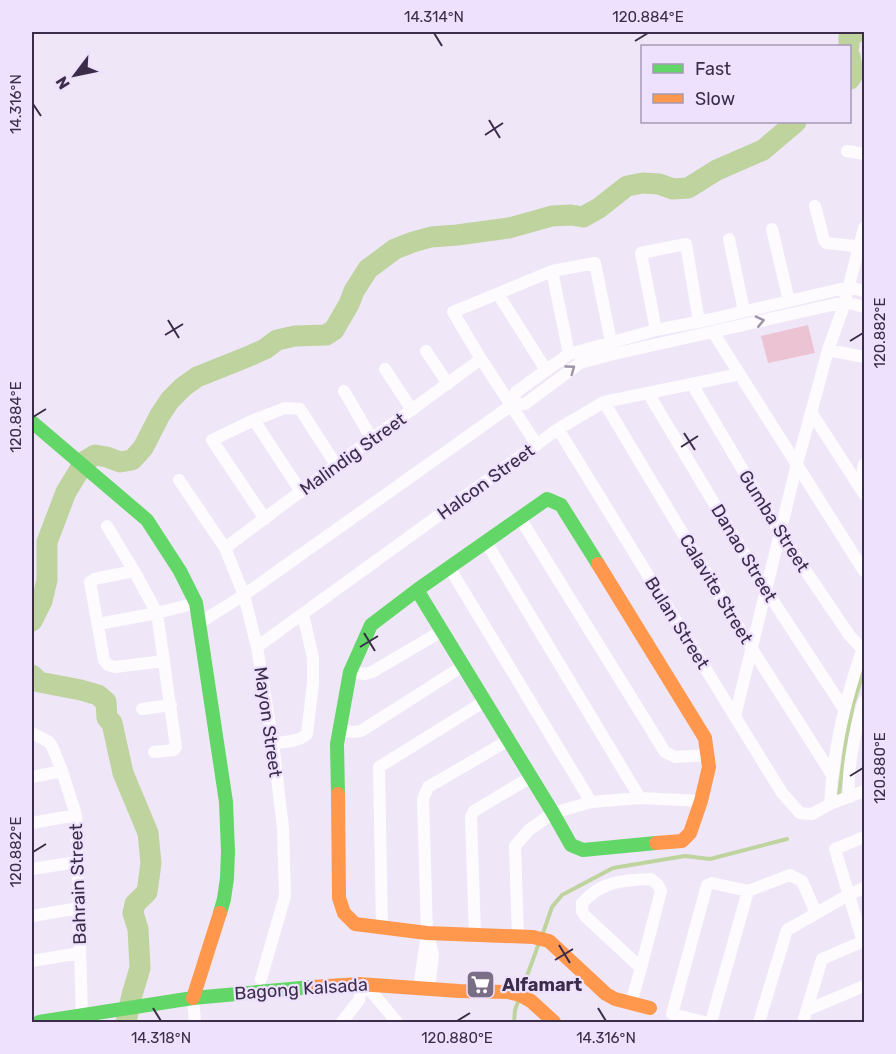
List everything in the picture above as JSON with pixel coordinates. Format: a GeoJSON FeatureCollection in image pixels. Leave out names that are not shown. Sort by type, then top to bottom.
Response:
{"type":"FeatureCollection","features":[{"type":"Feature","properties":{"kind":"street"},"geometry":{"type":"LineString","coordinates":[[848,151],[864,154]]}},
{"type":"Feature","properties":{"kind":"street"},"geometry":{"type":"LineString","coordinates":[[815,206],[826,243],[862,246]]}},
{"type":"Feature","properties":{"kind":"street"},"geometry":{"type":"LineString","coordinates":[[735,716],[797,464],[828,350],[862,246],[864,228]]}},
{"type":"Feature","properties":{"kind":"street"},"geometry":{"type":"LineString","coordinates":[[772,229],[789,301]]}},
{"type":"Feature","properties":{"kind":"street"},"geometry":{"type":"LineString","coordinates":[[729,239],[744,311]]}},
{"type":"Feature","properties":{"kind":"street"},"geometry":{"type":"LineString","coordinates":[[656,330],[641,254],[686,244],[699,322]]}},
{"type":"Feature","properties":{"kind":"street"},"geometry":{"type":"LineString","coordinates":[[537,445],[453,312],[552,271],[595,263],[611,342]]}},
{"type":"Feature","properties":{"kind":"street"},"geometry":{"type":"LineString","coordinates":[[552,271],[569,354]]}},
{"type":"Feature","properties":{"kind":"street"},"geometry":{"type":"LineString","coordinates":[[512,405],[516,392],[569,354],[656,330],[849,287],[864,291]]}},
{"type":"Feature","properties":{"kind":"street"},"geometry":{"type":"LineString","coordinates":[[498,294],[546,370]]}},
{"type":"Feature","properties":{"kind":"street"},"geometry":{"type":"LineString","coordinates":[[199,623],[244,595],[512,405],[525,404],[580,363],[845,302],[864,307]]}},
{"type":"Feature","properties":{"kind":"street"},"geometry":{"type":"LineString","coordinates":[[713,332],[864,571]]}},
{"type":"Feature","properties":{"kind":"street"},"geometry":{"type":"LineString","coordinates":[[828,350],[864,357]]}},
{"type":"Feature","properties":{"kind":"street"},"geometry":{"type":"LineString","coordinates":[[426,351],[447,384]]}},
{"type":"Feature","properties":{"kind":"street","name":"Malindig Street"},"geometry":{"type":"LineString","coordinates":[[225,549],[481,359]]}},
{"type":"Feature","properties":{"kind":"street"},"geometry":{"type":"LineString","coordinates":[[385,369],[411,410]]}},
{"type":"Feature","properties":{"kind":"street","name":"Halcon Street"},"geometry":{"type":"LineString","coordinates":[[257,647],[558,429],[604,402],[740,374]]}},
{"type":"Feature","properties":{"kind":"street","name":"Gumba Street"},"geometry":{"type":"LineString","coordinates":[[692,384],[780,533],[850,636],[864,649]]}},
{"type":"Feature","properties":{"kind":"street"},"geometry":{"type":"LineString","coordinates":[[344,391],[372,440]]}},
{"type":"Feature","properties":{"kind":"street","name":"Danao Street"},"geometry":{"type":"LineString","coordinates":[[648,393],[765,590],[844,709]]}},
{"type":"Feature","properties":{"kind":"street","name":"Calavite Street"},"geometry":{"type":"LineString","coordinates":[[604,402],[752,649],[831,773]]}},
{"type":"Feature","properties":{"kind":"street"},"geometry":{"type":"LineString","coordinates":[[265,519],[212,440],[285,408],[300,409],[336,465]]}},
{"type":"Feature","properties":{"kind":"street"},"geometry":{"type":"LineString","coordinates":[[811,412],[862,490]]}},
{"type":"Feature","properties":{"kind":"street"},"geometry":{"type":"LineString","coordinates":[[254,420],[301,492]]}},
{"type":"Feature","properties":{"kind":"street"},"geometry":{"type":"LineString","coordinates":[[32,422],[147,520],[191,590],[195,603],[226,802],[228,851],[224,899],[193,998],[195,1023]]}},
{"type":"Feature","properties":{"kind":"street","name":"Bulan Street"},"geometry":{"type":"LineString","coordinates":[[558,429],[782,793],[800,813],[812,814],[830,804]]}},
{"type":"Feature","properties":{"kind":"street"},"geometry":{"type":"LineString","coordinates":[[862,490],[864,464]]}},
{"type":"Feature","properties":{"kind":"street","name":"Mayon Street"},"geometry":{"type":"LineString","coordinates":[[179,480],[225,549],[244,595],[257,647],[273,743],[283,828],[285,896],[261,979]]}},
{"type":"Feature","properties":{"kind":"street"},"geometry":{"type":"LineString","coordinates":[[417,590],[554,813],[571,845],[583,850],[682,841],[690,833],[709,767],[705,738],[561,505],[547,500],[449,567],[417,590],[371,625],[350,672],[337,744],[339,898],[344,914],[355,924],[427,933],[533,937],[549,941],[606,994],[615,999],[650,1008]]}},
{"type":"Feature","properties":{"kind":"street"},"geometry":{"type":"LineString","coordinates":[[520,518],[665,752],[675,757],[707,755]]}},
{"type":"Feature","properties":{"kind":"street"},"geometry":{"type":"LineString","coordinates":[[107,526],[157,613],[176,747],[174,750],[154,752]]}},
{"type":"Feature","properties":{"kind":"street"},"geometry":{"type":"LineString","coordinates":[[486,542],[640,798]]}},
{"type":"Feature","properties":{"kind":"street"},"geometry":{"type":"LineString","coordinates":[[449,567],[591,802]]}},
{"type":"Feature","properties":{"kind":"street"},"geometry":{"type":"LineString","coordinates":[[134,571],[94,579],[90,582],[104,660],[108,665],[115,666],[164,661]]}},
{"type":"Feature","properties":{"kind":"street"},"geometry":{"type":"LineString","coordinates":[[98,624],[195,603]]}},
{"type":"Feature","properties":{"kind":"street"},"geometry":{"type":"LineString","coordinates":[[273,743],[298,740],[307,734],[313,683],[313,658],[303,614]]}},
{"type":"Feature","properties":{"kind":"street"},"geometry":{"type":"LineString","coordinates":[[350,672],[365,674],[372,672],[442,631]]}},
{"type":"Feature","properties":{"kind":"street"},"geometry":{"type":"LineString","coordinates":[[864,649],[844,709],[831,773],[830,804],[864,791]]}},
{"type":"Feature","properties":{"kind":"street"},"geometry":{"type":"LineString","coordinates":[[339,730],[361,731],[463,666]]}},
{"type":"Feature","properties":{"kind":"street"},"geometry":{"type":"LineString","coordinates":[[382,927],[378,767],[485,701]]}},
{"type":"Feature","properties":{"kind":"street"},"geometry":{"type":"LineString","coordinates":[[850,797],[848,788],[859,742],[860,715],[864,701]]}},
{"type":"Feature","properties":{"kind":"street"},"geometry":{"type":"LineString","coordinates":[[142,709],[171,705]]}},
{"type":"Feature","properties":{"kind":"street","name":"Bahrain Street"},"geometry":{"type":"LineString","coordinates":[[32,733],[49,742],[62,771],[76,815],[82,1015]]}},
{"type":"Feature","properties":{"kind":"street"},"geometry":{"type":"LineString","coordinates":[[424,989],[433,954],[427,933],[423,800],[428,787],[509,740]]}},
{"type":"Feature","properties":{"kind":"street"},"geometry":{"type":"LineString","coordinates":[[32,777],[62,771]]}},
{"type":"Feature","properties":{"kind":"street"},"geometry":{"type":"LineString","coordinates":[[475,935],[471,817],[474,812],[531,777]]}},
{"type":"Feature","properties":{"kind":"street"},"geometry":{"type":"LineString","coordinates":[[519,937],[515,846],[529,830],[554,813],[591,802],[640,798],[701,801]]}},
{"type":"Feature","properties":{"kind":"street"},"geometry":{"type":"LineString","coordinates":[[32,822],[76,815]]}},
{"type":"Feature","properties":{"kind":"street"},"geometry":{"type":"LineString","coordinates":[[803,1023],[822,958],[863,942],[835,849],[864,837]]}},
{"type":"Feature","properties":{"kind":"street"},"geometry":{"type":"LineString","coordinates":[[32,869],[77,862]]}},
{"type":"Feature","properties":{"kind":"street"},"geometry":{"type":"LineString","coordinates":[[704,1023],[672,1014],[707,885],[712,883],[748,891],[790,875],[802,881],[816,913]]}},
{"type":"Feature","properties":{"kind":"street"},"geometry":{"type":"LineString","coordinates":[[631,1003],[641,968],[662,891],[651,879],[622,880],[590,894],[582,903],[582,911],[641,968]]}},
{"type":"Feature","properties":{"kind":"street"},"geometry":{"type":"LineString","coordinates":[[759,1023],[787,930],[849,894],[864,888]]}},
{"type":"Feature","properties":{"kind":"street"},"geometry":{"type":"LineString","coordinates":[[711,1023],[748,891]]}},
{"type":"Feature","properties":{"kind":"street"},"geometry":{"type":"LineString","coordinates":[[32,916],[79,908]]}},
{"type":"Feature","properties":{"kind":"street"},"geometry":{"type":"LineString","coordinates":[[32,961],[80,953]]}},
{"type":"Feature","properties":{"kind":"street"},"geometry":{"type":"LineString","coordinates":[[342,1023],[359,1000],[364,983]]}},
{"type":"Feature","properties":{"kind":"street"},"geometry":{"type":"LineString","coordinates":[[364,983],[397,1023]]}},
{"type":"Feature","properties":{"kind":"street","name":"Bagong Kalsada"},"geometry":{"type":"LineString","coordinates":[[39,1023],[193,998],[364,983],[520,996],[541,1009],[554,1023]]}},
{"type":"Feature","properties":{"kind":"street"},"geometry":{"type":"LineString","coordinates":[[807,1010],[864,986]]}},
{"type":"Feature","properties":{"kind":"shaded area"},"geometry":{"type":"Polygon","coordinates":[[[808,325],[815,353],[768,363],[761,336],[808,325]]]}},
{"type":"Feature","properties":{"kind":"waterway"},"geometry":{"type":"LineString","coordinates":[[849,45],[849,37],[857,32]]}},
{"type":"Feature","properties":{"kind":"waterway"},"geometry":{"type":"LineString","coordinates":[[851,62],[853,74],[851,77]]}},
{"type":"Feature","properties":{"kind":"waterway"},"geometry":{"type":"LineString","coordinates":[[32,621],[42,601],[47,580],[47,542],[66,492],[85,461],[95,455],[120,462],[132,460],[143,448],[170,400],[197,377],[265,349],[277,340],[295,336],[326,335],[334,330],[368,269],[395,249],[431,237],[509,228],[552,216],[583,217],[599,208],[627,186],[643,183],[659,184],[673,189],[688,188],[717,170],[763,150],[795,123]]}},
{"type":"Feature","properties":{"kind":"waterway"},"geometry":{"type":"LineString","coordinates":[[839,794],[847,734],[864,670]]}},
{"type":"Feature","properties":{"kind":"waterway"},"geometry":{"type":"LineString","coordinates":[[32,675],[39,682],[98,695],[106,702],[107,718],[112,723],[123,773],[148,833],[151,863],[147,892],[135,904],[133,913],[138,929],[140,968],[126,1022]]}},
{"type":"Feature","properties":{"kind":"waterway"},"geometry":{"type":"LineString","coordinates":[[542,936],[552,907],[562,895],[613,868],[685,856],[710,859],[787,839]]}},
{"type":"Feature","properties":{"kind":"waterway"},"geometry":{"type":"LineString","coordinates":[[521,992],[539,943]]}},
{"type":"Feature","properties":{"kind":"waterway"},"geometry":{"type":"LineString","coordinates":[[514,1022],[519,999]]}},
{"type":"Feature","properties":{"kind":"traffic: fast"},"geometry":{"type":"LineString","coordinates":[[32,422],[147,520],[180,571],[196,603],[226,802],[227,878],[220,913]]}},
{"type":"Feature","properties":{"kind":"traffic: fast"},"geometry":{"type":"LineString","coordinates":[[338,794],[337,744],[350,672],[371,625],[547,499],[561,505],[598,564]]}},
{"type":"Feature","properties":{"kind":"traffic: fast"},"geometry":{"type":"LineString","coordinates":[[417,590],[571,845],[583,850],[656,843]]}},
{"type":"Feature","properties":{"kind":"traffic: fast"},"geometry":{"type":"LineString","coordinates":[[39,1022],[193,998],[312,987]]}},
{"type":"Feature","properties":{"kind":"traffic: slow"},"geometry":{"type":"LineString","coordinates":[[598,564],[705,738],[709,767],[690,833],[682,841],[656,843]]}},
{"type":"Feature","properties":{"kind":"traffic: slow"},"geometry":{"type":"LineString","coordinates":[[338,794],[339,898],[344,913],[355,924],[427,933],[533,937],[549,941],[606,994],[615,999],[650,1008]]}},
{"type":"Feature","properties":{"kind":"traffic: slow"},"geometry":{"type":"LineString","coordinates":[[193,998],[220,913]]}},
{"type":"Feature","properties":{"kind":"traffic: slow"},"geometry":{"type":"LineString","coordinates":[[312,987],[359,984],[508,992],[531,1001],[554,1022]]}},
{"type":"Feature","properties":{"kind":"place","name":"Alfamart"},"geometry":{"type":"Point","coordinates":[481,985]}}]}
